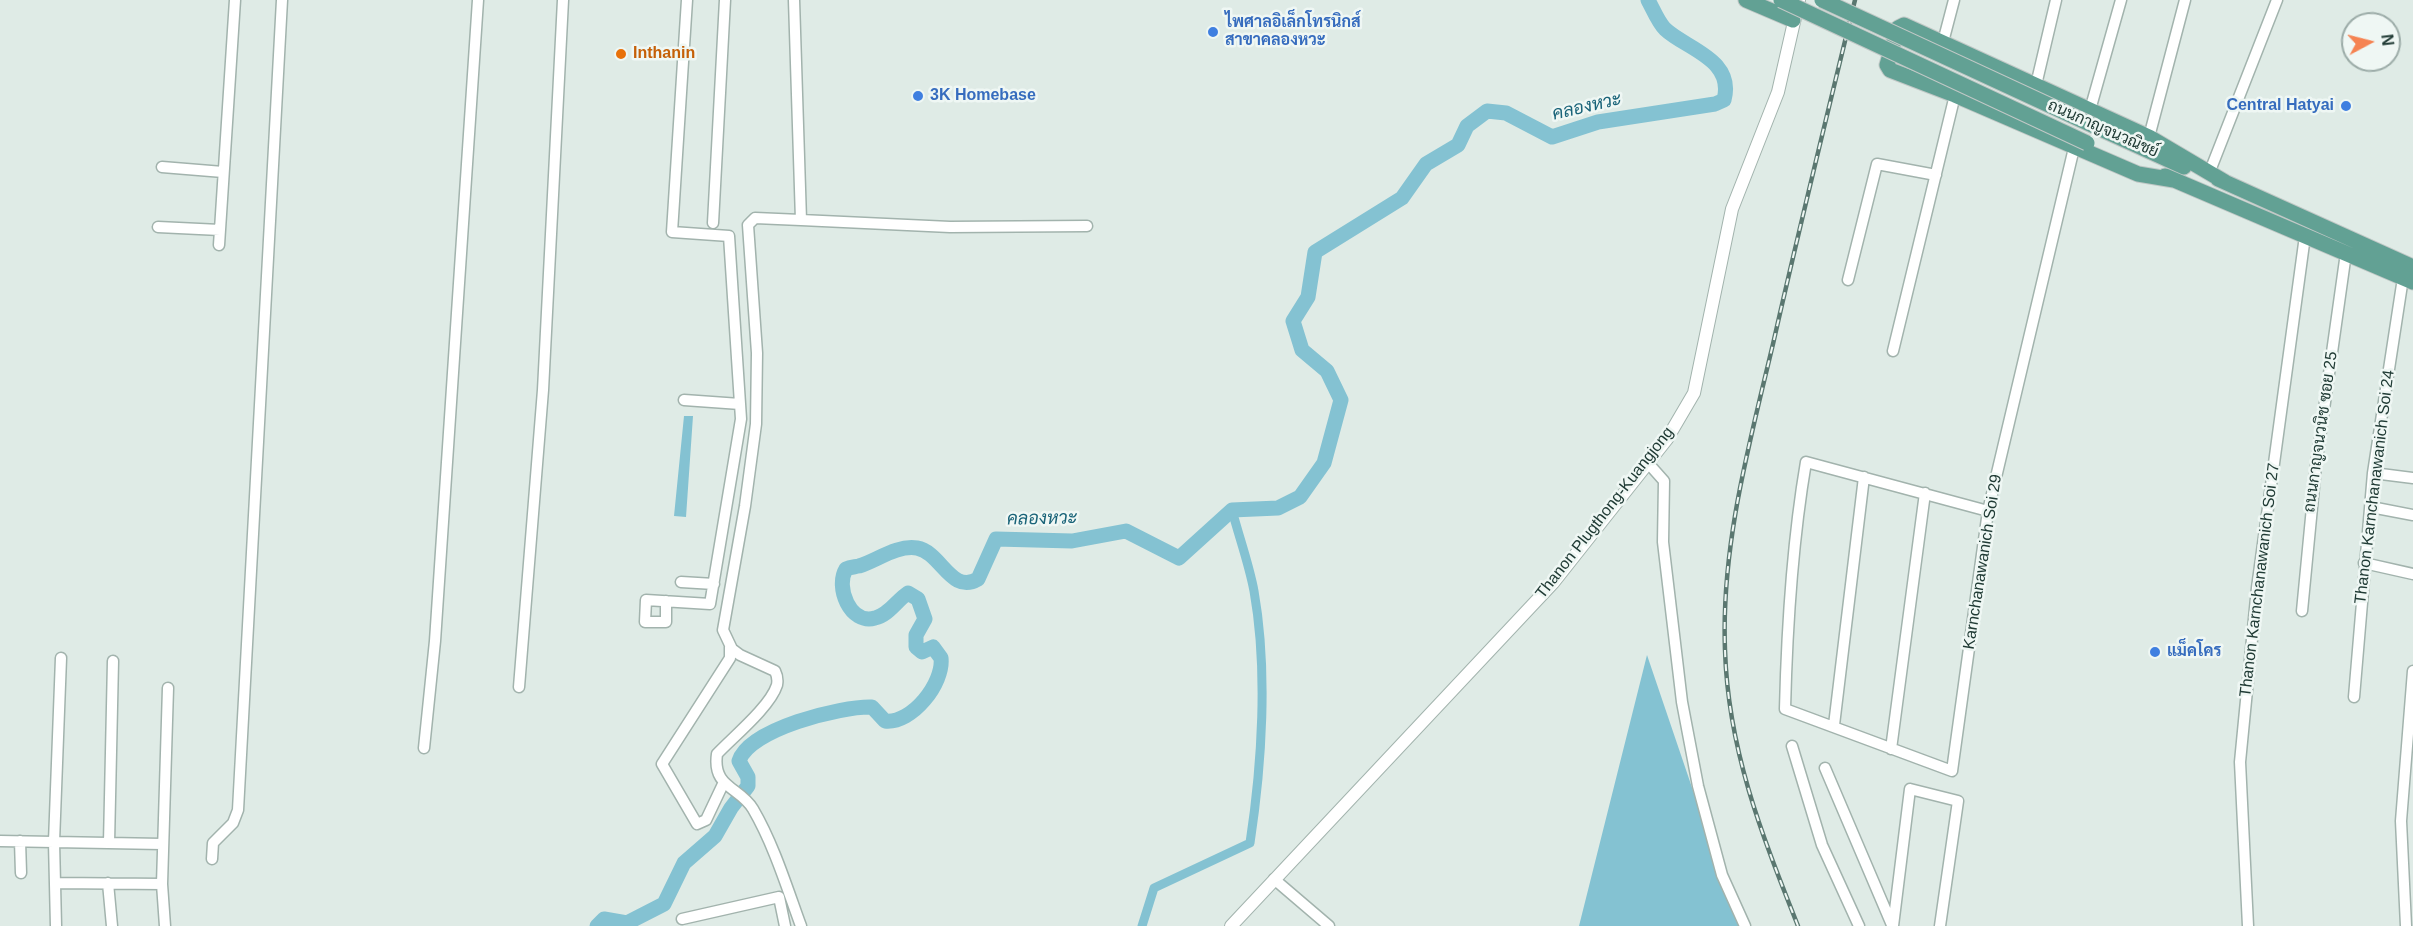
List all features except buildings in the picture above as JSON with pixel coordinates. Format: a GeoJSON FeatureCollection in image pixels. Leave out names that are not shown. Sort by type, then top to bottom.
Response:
{"type":"FeatureCollection","features":[{"type":"Feature","properties":{"kind":"main road"},"geometry":{"type":"LineString","coordinates":[[1746,0],[1793,20]]}},
{"type":"Feature","properties":{"kind":"main road","name":"ถนนกาญจนวณิชย์"},"geometry":{"type":"LineString","coordinates":[[1781,0],[2080,145],[2174,180],[2346,253],[2410,276]]}},
{"type":"Feature","properties":{"kind":"main road","name":"ถนนกาญจนวณิชย์"},"geometry":{"type":"LineString","coordinates":[[1822,0],[2189,169],[2225,182],[2410,276]]}},
{"type":"Feature","properties":{"kind":"main road"},"geometry":{"type":"LineString","coordinates":[[2080,145],[1888,67],[1900,26],[1943,42],[2150,137],[2225,182]]}},
{"type":"Feature","properties":{"kind":"street"},"geometry":{"type":"LineString","coordinates":[[219,245],[235,0]]}},
{"type":"Feature","properties":{"kind":"street"},"geometry":{"type":"LineString","coordinates":[[212,859],[213,843],[233,823],[238,810],[282,0]]}},
{"type":"Feature","properties":{"kind":"street"},"geometry":{"type":"LineString","coordinates":[[424,748],[435,640],[478,0]]}},
{"type":"Feature","properties":{"kind":"street"},"geometry":{"type":"LineString","coordinates":[[519,687],[543,390],[563,0]]}},
{"type":"Feature","properties":{"kind":"street"},"geometry":{"type":"LineString","coordinates":[[666,602],[710,604],[741,419],[729,236],[672,232],[687,0]]}},
{"type":"Feature","properties":{"kind":"street"},"geometry":{"type":"LineString","coordinates":[[713,223],[725,0]]}},
{"type":"Feature","properties":{"kind":"street"},"geometry":{"type":"LineString","coordinates":[[794,0],[801,220]]}},
{"type":"Feature","properties":{"kind":"street","name":"Thanon Plugthong-Kuangjong"},"geometry":{"type":"LineString","coordinates":[[1231,926],[1553,584],[1667,439],[1694,393],[1732,209],[1778,92],[1799,0]]}},
{"type":"Feature","properties":{"kind":"street"},"geometry":{"type":"LineString","coordinates":[[1943,42],[1954,0]]}},
{"type":"Feature","properties":{"kind":"street"},"geometry":{"type":"LineString","coordinates":[[2036,85],[2056,0]]}},
{"type":"Feature","properties":{"kind":"street"},"geometry":{"type":"LineString","coordinates":[[2090,110],[2121,0]]}},
{"type":"Feature","properties":{"kind":"street"},"geometry":{"type":"LineString","coordinates":[[2150,137],[2185,0]]}},
{"type":"Feature","properties":{"kind":"street"},"geometry":{"type":"LineString","coordinates":[[2210,171],[2277,0]]}},
{"type":"Feature","properties":{"kind":"street"},"geometry":{"type":"LineString","coordinates":[[1893,351],[1955,95]]}},
{"type":"Feature","properties":{"kind":"street","name":"Karnchanawanich Soi 29"},"geometry":{"type":"LineString","coordinates":[[1864,477],[1806,462],[1792,560],[1787,616],[1785,709],[1834,725],[1952,771],[1988,511],[2080,145]]}},
{"type":"Feature","properties":{"kind":"street"},"geometry":{"type":"LineString","coordinates":[[1848,280],[1877,164],[1936,175]]}},
{"type":"Feature","properties":{"kind":"street"},"geometry":{"type":"LineString","coordinates":[[162,167],[223,172]]}},
{"type":"Feature","properties":{"kind":"street"},"geometry":{"type":"LineString","coordinates":[[725,784],[706,820],[697,824],[662,764],[730,658],[730,647],[722,621],[746,506],[758,388],[748,225],[755,218],[950,227],[1087,226]]}},
{"type":"Feature","properties":{"kind":"street"},"geometry":{"type":"LineString","coordinates":[[158,227],[220,230]]}},
{"type":"Feature","properties":{"kind":"street","name":"Thanon Karnchanawanich Soi 27"},"geometry":{"type":"LineString","coordinates":[[2248,926],[2240,762],[2257,588],[2305,236]]}},
{"type":"Feature","properties":{"kind":"street","name":"ถนนกาญจนวนิช ซอย 25"},"geometry":{"type":"LineString","coordinates":[[2302,611],[2313,488],[2346,253]]}},
{"type":"Feature","properties":{"kind":"street","name":"Thanon Karnchanawanich Soi 24"},"geometry":{"type":"LineString","coordinates":[[2354,697],[2373,473],[2410,276]]}},
{"type":"Feature","properties":{"kind":"street"},"geometry":{"type":"LineString","coordinates":[[684,400],[740,404]]}},
{"type":"Feature","properties":{"kind":"street"},"geometry":{"type":"LineString","coordinates":[[1648,463],[1664,481],[1663,542],[1682,702],[1698,786],[1722,875],[1745,926]]}},
{"type":"Feature","properties":{"kind":"street"},"geometry":{"type":"LineString","coordinates":[[2373,473],[2413,478]]}},
{"type":"Feature","properties":{"kind":"street"},"geometry":{"type":"LineString","coordinates":[[1834,725],[1864,477],[1988,511]]}},
{"type":"Feature","properties":{"kind":"street"},"geometry":{"type":"LineString","coordinates":[[1891,749],[1924,493]]}},
{"type":"Feature","properties":{"kind":"street"},"geometry":{"type":"LineString","coordinates":[[2371,507],[2413,516]]}},
{"type":"Feature","properties":{"kind":"street"},"geometry":{"type":"LineString","coordinates":[[2364,563],[2413,574]]}},
{"type":"Feature","properties":{"kind":"street"},"geometry":{"type":"LineString","coordinates":[[681,582],[714,584]]}},
{"type":"Feature","properties":{"kind":"street"},"geometry":{"type":"LineString","coordinates":[[730,647],[740,655],[775,671],[777,685],[769,699],[717,754],[716,765],[725,784],[748,803],[757,818],[801,926]]}},
{"type":"Feature","properties":{"kind":"street"},"geometry":{"type":"LineString","coordinates":[[56,926],[54,842],[61,657]]}},
{"type":"Feature","properties":{"kind":"street"},"geometry":{"type":"LineString","coordinates":[[109,843],[113,661]]}},
{"type":"Feature","properties":{"kind":"street"},"geometry":{"type":"LineString","coordinates":[[2406,926],[2401,821],[2413,671]]}},
{"type":"Feature","properties":{"kind":"street"},"geometry":{"type":"LineString","coordinates":[[165,926],[162,844],[168,688]]}},
{"type":"Feature","properties":{"kind":"street"},"geometry":{"type":"LineString","coordinates":[[1792,746],[1822,845],[1859,926]]}},
{"type":"Feature","properties":{"kind":"street"},"geometry":{"type":"LineString","coordinates":[[1824,768],[1893,926]]}},
{"type":"Feature","properties":{"kind":"street"},"geometry":{"type":"LineString","coordinates":[[1893,926],[1910,789],[1958,801],[1940,926]]}},
{"type":"Feature","properties":{"kind":"street"},"geometry":{"type":"LineString","coordinates":[[0,841],[162,844]]}},
{"type":"Feature","properties":{"kind":"street"},"geometry":{"type":"LineString","coordinates":[[21,841],[21,873]]}},
{"type":"Feature","properties":{"kind":"street"},"geometry":{"type":"LineString","coordinates":[[1274,879],[1329,926]]}},
{"type":"Feature","properties":{"kind":"street"},"geometry":{"type":"LineString","coordinates":[[56,883],[162,884]]}},
{"type":"Feature","properties":{"kind":"street"},"geometry":{"type":"LineString","coordinates":[[108,883],[112,926]]}},
{"type":"Feature","properties":{"kind":"street"},"geometry":{"type":"LineString","coordinates":[[682,919],[778,897],[785,926]]}},
{"type":"Feature","properties":{"kind":"water"},"geometry":{"type":"Polygon","coordinates":[[[684,416],[693,416],[686,517],[674,516],[684,416]]]}},
{"type":"Feature","properties":{"kind":"water"},"geometry":{"type":"Polygon","coordinates":[[[1647,655],[1739,926],[1579,926],[1647,655]]]}},
{"type":"Feature","properties":{"kind":"waterway","name":"คลองหวะ"},"geometry":{"type":"LineString","coordinates":[[597,926],[604,919],[627,923],[664,904],[684,863],[715,836],[731,808],[748,786],[748,777],[739,761],[746,749],[760,739],[777,730],[819,715],[858,708],[872,707],[885,721],[895,720],[915,709],[932,690],[941,668],[941,658],[933,647],[922,652],[916,647],[916,635],[925,619],[918,599],[908,593],[889,611],[880,616],[866,619],[858,616],[847,603],[844,594],[842,585],[846,569],[894,551],[917,548],[933,557],[953,577],[969,582],[978,579],[996,539],[1072,541],[1126,531],[1179,558],[1232,510],[1278,508],[1300,497],[1324,463],[1341,400],[1327,371],[1302,350],[1293,321],[1308,297],[1315,252],[1402,198],[1426,164],[1458,145],[1467,126],[1487,111],[1506,113],[1552,137],[1598,122],[1715,104],[1724,100],[1725,86],[1722,74],[1716,65],[1665,29],[1648,0]]}},
{"type":"Feature","properties":{"kind":"waterway"},"geometry":{"type":"LineString","coordinates":[[1142,926],[1154,888],[1250,843],[1258,781],[1262,717],[1261,653],[1254,591],[1232,510]]}},
{"type":"Feature","properties":{"kind":"railway"},"geometry":{"type":"LineString","coordinates":[[1798,926],[1749,791],[1733,723],[1725,650],[1727,573],[1746,458],[1855,0]]}},
{"type":"Feature","properties":{"kind":"place","name":"ไพศาลอิเล็กโทรนิกส์ สาขาคลองหวะ"},"geometry":{"type":"Point","coordinates":[1213,32]}},
{"type":"Feature","properties":{"kind":"place","name":"Inthanin"},"geometry":{"type":"Point","coordinates":[621,54]}},
{"type":"Feature","properties":{"kind":"place","name":"3K Homebase"},"geometry":{"type":"Point","coordinates":[918,96]}},
{"type":"Feature","properties":{"kind":"place","name":"Central Hatyai"},"geometry":{"type":"Point","coordinates":[2346,106]}},
{"type":"Feature","properties":{"kind":"place","name":"แม็คโคร"},"geometry":{"type":"Point","coordinates":[2155,652]}}]}
